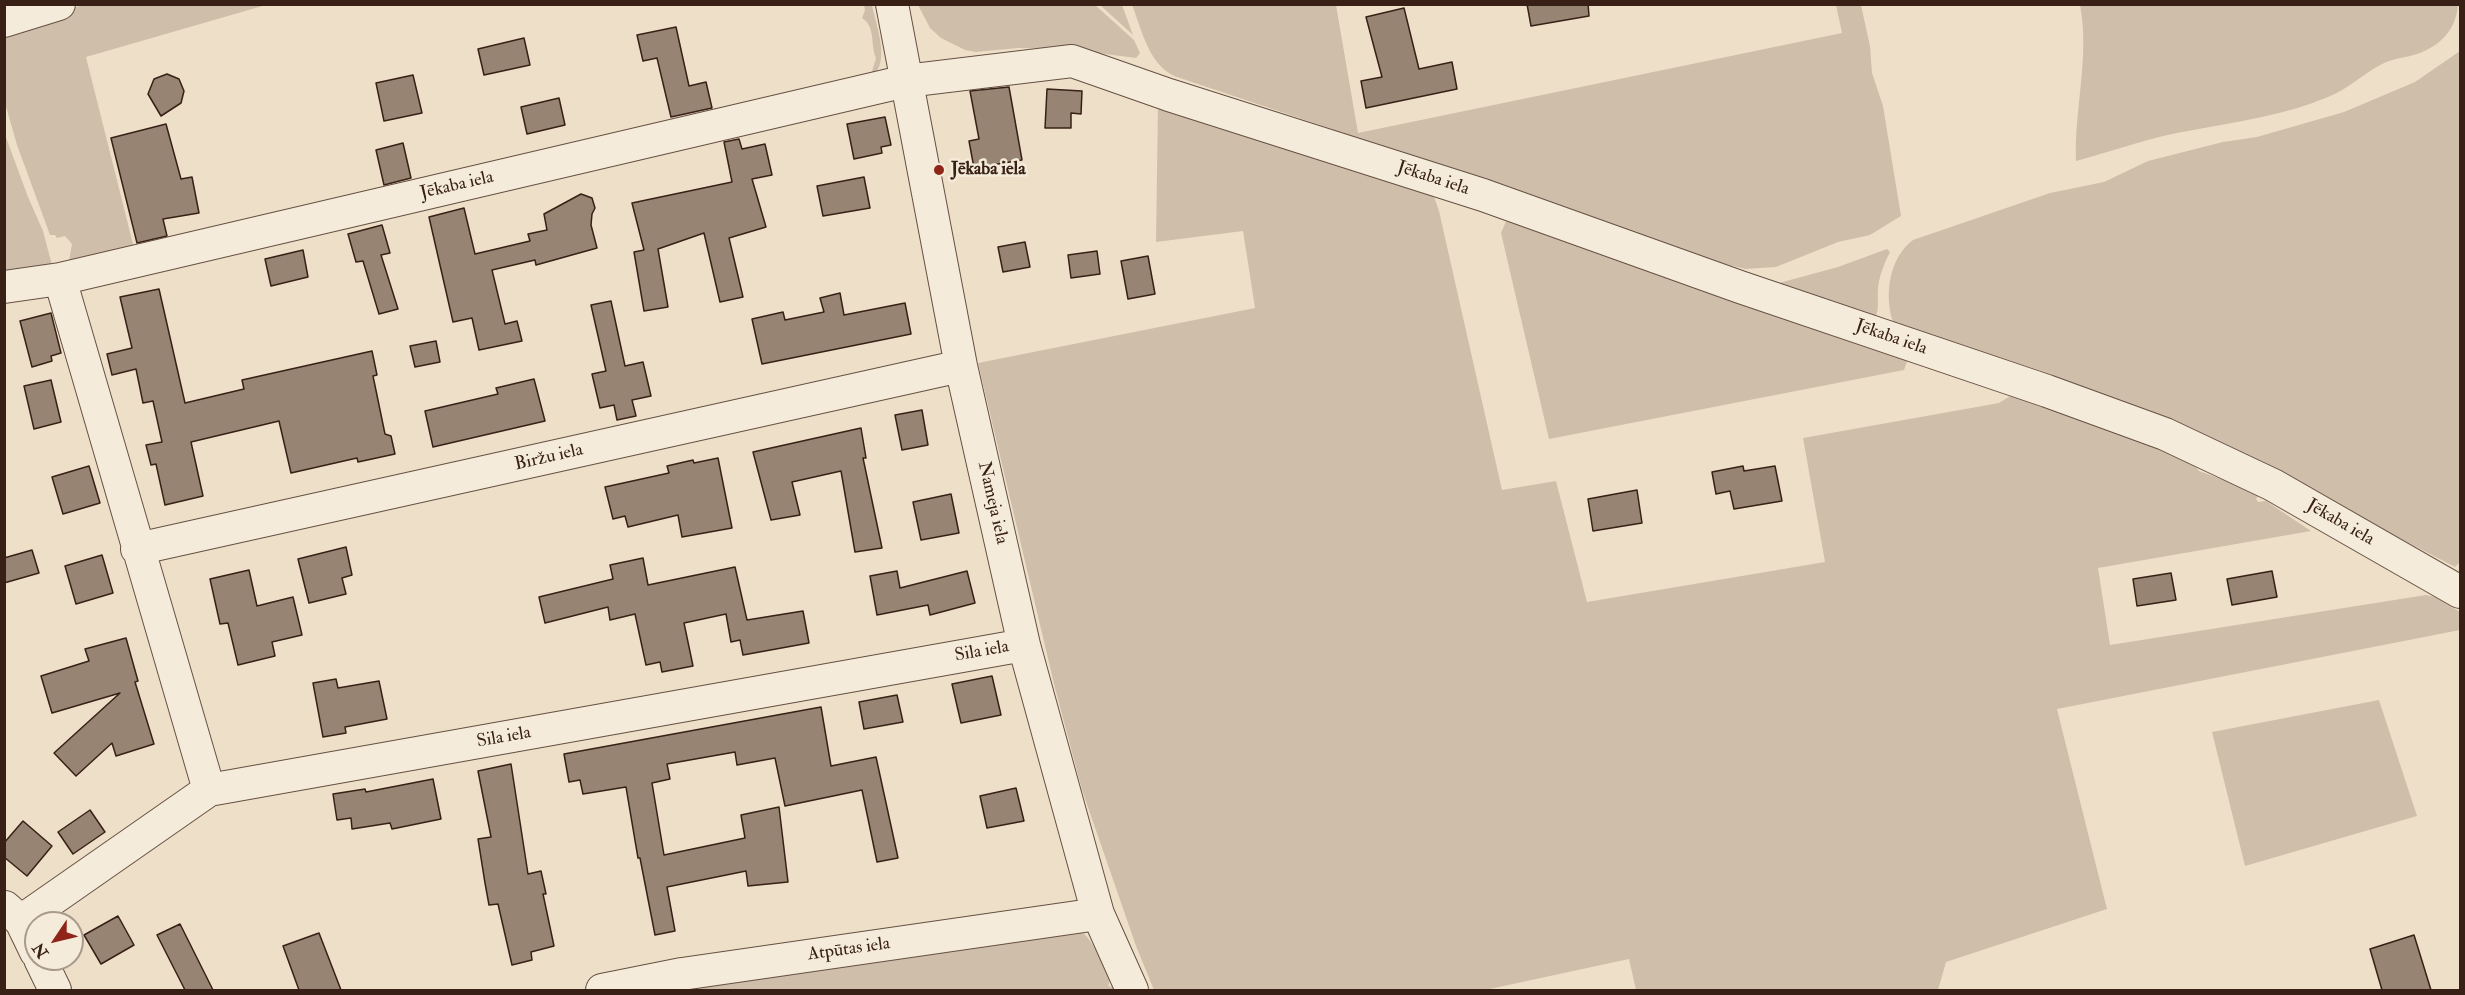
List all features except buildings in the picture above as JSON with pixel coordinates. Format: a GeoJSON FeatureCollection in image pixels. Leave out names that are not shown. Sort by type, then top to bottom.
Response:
{"type":"FeatureCollection","features":[{"type":"Feature","properties":{"kind":"street"},"geometry":{"type":"LineString","coordinates":[[4,21],[59,4]]}},
{"type":"Feature","properties":{"kind":"street","name":"Nameja iela"},"geometry":{"type":"LineString","coordinates":[[892,4],[961,366],[1024,645],[1098,914],[1132,990]]}},
{"type":"Feature","properties":{"kind":"street","name":"Jēkaba iela"},"geometry":{"type":"LineString","coordinates":[[4,287],[60,279],[906,81],[1072,61],[1169,95],[1483,195],[1740,287],[2047,391],[2165,434],[2273,485],[2460,592]]}},
{"type":"Feature","properties":{"kind":"street"},"geometry":{"type":"LineString","coordinates":[[60,279],[209,790]]}},
{"type":"Feature","properties":{"kind":"street","name":"Biržu iela"},"geometry":{"type":"LineString","coordinates":[[137,549],[961,366]]}},
{"type":"Feature","properties":{"kind":"street","name":"Sila iela"},"geometry":{"type":"LineString","coordinates":[[13,913],[209,790],[1024,645]]}},
{"type":"Feature","properties":{"kind":"street"},"geometry":{"type":"LineString","coordinates":[[13,913],[24,932]]}},
{"type":"Feature","properties":{"kind":"street","name":"Atpūtas iela"},"geometry":{"type":"LineString","coordinates":[[602,990],[682,974],[1098,914]]}},
{"type":"Feature","properties":{"kind":"street"},"geometry":{"type":"LineString","coordinates":[[46,971],[55,990]]}},
{"type":"Feature","properties":{"kind":"shaded area"},"geometry":{"type":"Polygon","coordinates":[[[2080,4],[2458,5],[2454,22],[2446,36],[2426,51],[2382,64],[2328,97],[2273,115],[2164,136],[2076,161],[2077,122],[2083,64],[2083,24],[2080,4]]]}},
{"type":"Feature","properties":{"kind":"shaded area"},"geometry":{"type":"Polygon","coordinates":[[[83,5],[266,5],[86,57],[134,248],[69,261],[72,244],[65,236],[57,238],[55,235],[50,235],[17,145],[5,103],[4,28],[83,5]]]}},
{"type":"Feature","properties":{"kind":"shaded area"},"geometry":{"type":"Polygon","coordinates":[[[864,5],[872,5],[881,44],[880,64],[877,72],[870,78],[876,58],[871,31],[862,18],[864,5]]]}},
{"type":"Feature","properties":{"kind":"shaded area"},"geometry":{"type":"Polygon","coordinates":[[[918,5],[1095,5],[1134,40],[1140,53],[1136,58],[1067,49],[1018,48],[976,52],[965,50],[941,38],[930,28],[918,5]]]}},
{"type":"Feature","properties":{"kind":"shaded area"},"geometry":{"type":"Polygon","coordinates":[[[1100,5],[1122,5],[1133,35],[1100,5]]]}},
{"type":"Feature","properties":{"kind":"shaded area"},"geometry":{"type":"Polygon","coordinates":[[[1132,5],[1336,5],[1358,133],[1842,33],[1836,5],[1861,5],[1870,46],[1872,73],[1883,106],[1901,216],[1870,235],[1838,242],[1776,267],[1745,269],[1725,264],[1531,197],[1505,185],[1340,134],[1332,129],[1174,76],[1158,63],[1152,54],[1132,5]]]}},
{"type":"Feature","properties":{"kind":"shaded area"},"geometry":{"type":"Polygon","coordinates":[[[2460,51],[2460,562],[2455,567],[2217,443],[2041,371],[1893,322],[1889,300],[1891,278],[1898,257],[1913,240],[2050,193],[2104,182],[2148,161],[2223,142],[2257,137],[2344,112],[2415,82],[2460,51]]]}},
{"type":"Feature","properties":{"kind":"shaded area"},"geometry":{"type":"Polygon","coordinates":[[[1158,103],[1433,194],[1439,211],[1502,490],[1556,481],[1587,602],[1825,562],[1803,438],[1999,403],[2015,393],[2190,460],[2199,471],[2229,482],[2242,484],[2258,496],[2256,499],[2258,502],[2266,501],[2311,531],[2098,568],[2110,645],[2426,595],[2435,597],[2460,612],[2460,630],[2057,709],[2107,909],[1946,962],[1938,990],[1636,990],[1629,959],[1485,990],[1154,990],[1136,946],[1082,790],[1055,688],[978,363],[1255,308],[1243,231],[1156,242],[1158,103]]]}},
{"type":"Feature","properties":{"kind":"shaded area"},"geometry":{"type":"Polygon","coordinates":[[[4,132],[43,231],[52,265],[4,274],[4,132]]]}},
{"type":"Feature","properties":{"kind":"shaded area"},"geometry":{"type":"Polygon","coordinates":[[[1507,219],[1909,356],[1904,370],[1549,439],[1501,233],[1507,219]]]}},
{"type":"Feature","properties":{"kind":"shaded area"},"geometry":{"type":"Polygon","coordinates":[[[1887,249],[1890,252],[1879,279],[1878,308],[1875,318],[1779,283],[1838,267],[1887,249]]]}},
{"type":"Feature","properties":{"kind":"shaded area"},"geometry":{"type":"Polygon","coordinates":[[[2379,700],[2417,816],[2245,866],[2212,732],[2379,700]]]}},
{"type":"Feature","properties":{"kind":"shaded area"},"geometry":{"type":"Polygon","coordinates":[[[1074,926],[1087,936],[1096,949],[1111,978],[1108,986],[1116,990],[676,990],[1074,926]]]}},
{"type":"Feature","properties":{"kind":"place","name":"Jēkaba iela"},"geometry":{"type":"Point","coordinates":[939,170]}}]}
